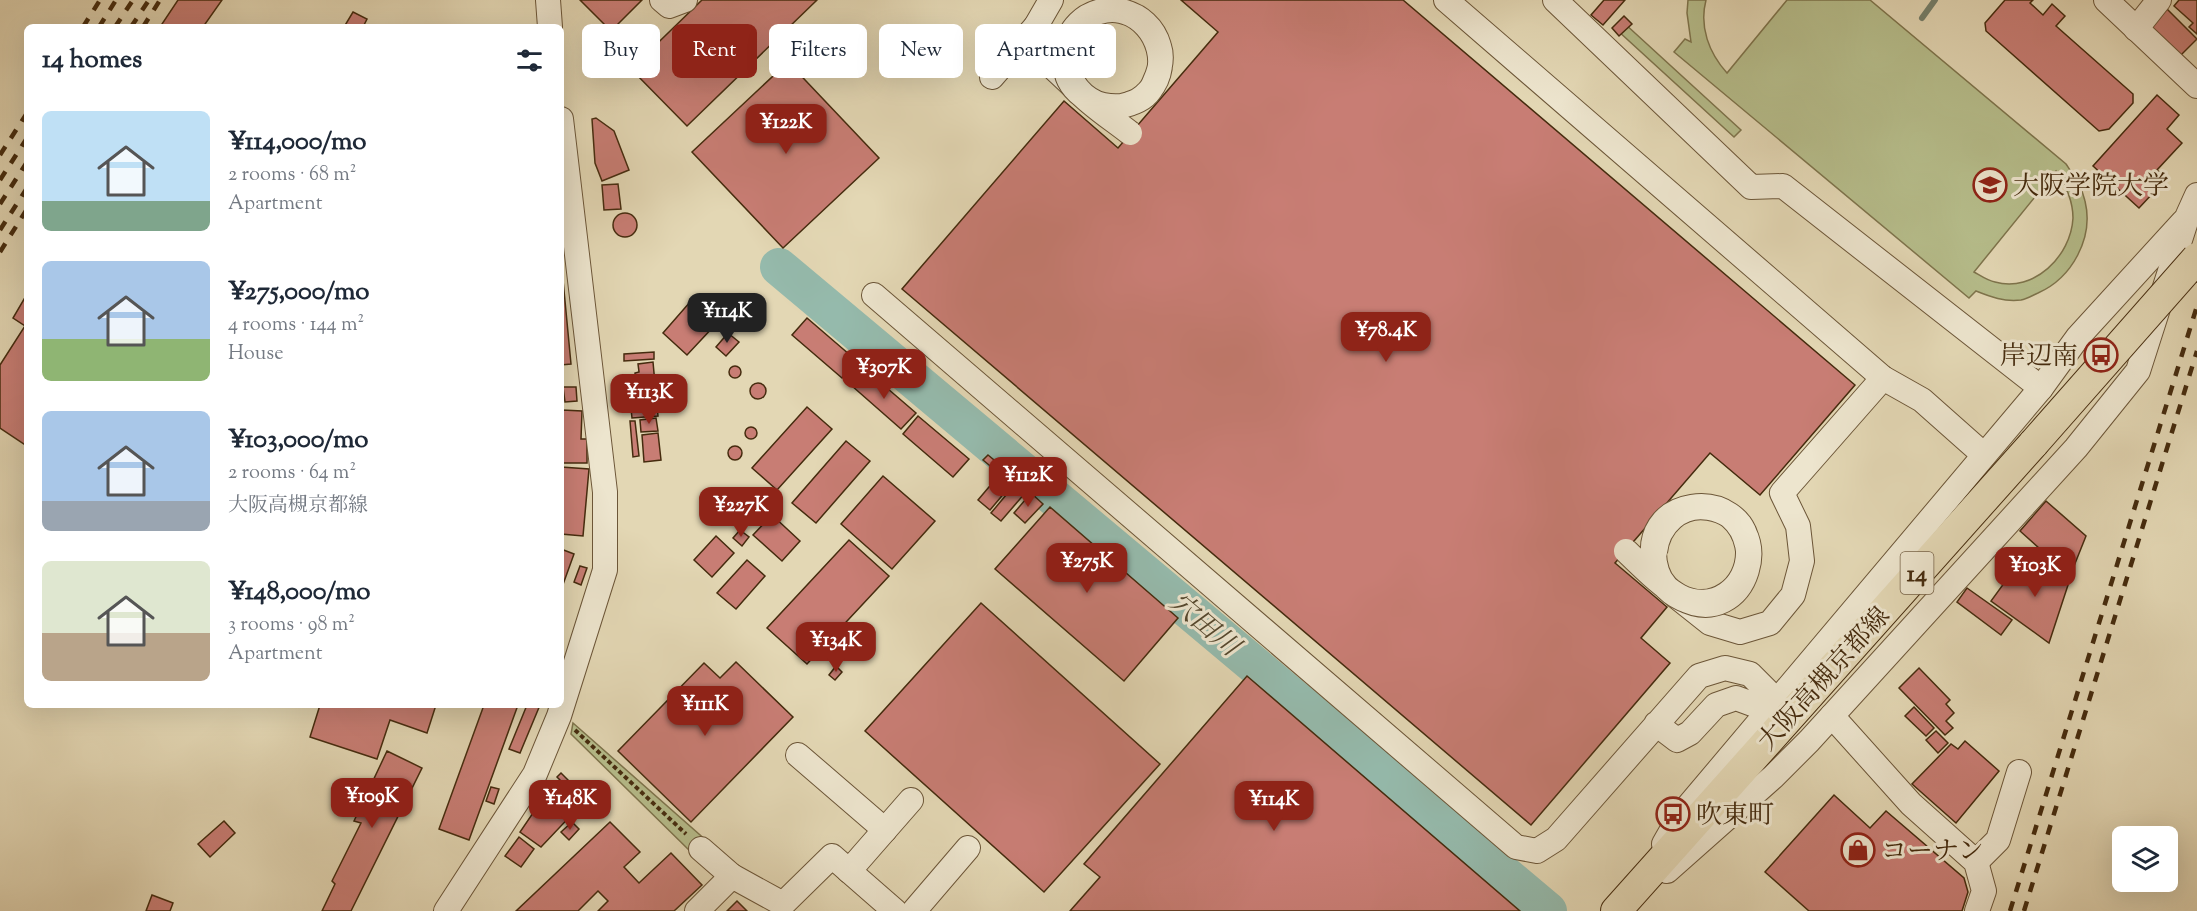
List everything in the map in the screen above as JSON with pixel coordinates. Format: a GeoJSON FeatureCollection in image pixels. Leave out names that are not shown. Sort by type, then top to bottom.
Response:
{"type":"FeatureCollection","features":[{"type":"Feature","properties":{"kind":"main road","name":"大阪高槻京都線"},"geometry":{"type":"LineString","coordinates":[[1616,911],[2197,258]]}},
{"type":"Feature","properties":{"kind":"street"},"geometry":{"type":"LineString","coordinates":[[662,0],[669,6],[684,0]]}},
{"type":"Feature","properties":{"kind":"street"},"geometry":{"type":"LineString","coordinates":[[1037,24],[1051,0]]}},
{"type":"Feature","properties":{"kind":"street"},"geometry":{"type":"LineString","coordinates":[[1446,0],[1882,378],[1922,400],[1984,455]]}},
{"type":"Feature","properties":{"kind":"street"},"geometry":{"type":"LineString","coordinates":[[1555,0],[1751,187],[1783,186],[2041,388]]}},
{"type":"Feature","properties":{"kind":"street"},"geometry":{"type":"LineString","coordinates":[[2106,0],[2197,86]]}},
{"type":"Feature","properties":{"kind":"street"},"geometry":{"type":"LineString","coordinates":[[2136,29],[2159,0]]}},
{"type":"Feature","properties":{"kind":"street"},"geometry":{"type":"LineString","coordinates":[[547,1],[550,24]]}},
{"type":"Feature","properties":{"kind":"street"},"geometry":{"type":"LineString","coordinates":[[1077,24],[1097,12],[1112,9],[1129,13],[1150,29]]}},
{"type":"Feature","properties":{"kind":"street"},"geometry":{"type":"LineString","coordinates":[[1075,24],[1081,18],[1096,11],[1120,9],[1137,16],[1147,24],[1159,43],[1161,51],[1156,79],[1145,97],[1122,106],[1110,107],[1086,98]]}},
{"type":"Feature","properties":{"kind":"street"},"geometry":{"type":"LineString","coordinates":[[1080,24],[1083,20],[1105,11],[1113,10],[1134,16]]}},
{"type":"Feature","properties":{"kind":"street"},"geometry":{"type":"LineString","coordinates":[[1081,94],[1108,105],[1137,99],[1151,85],[1159,57],[1155,38]]}},
{"type":"Feature","properties":{"kind":"street"},"geometry":{"type":"LineString","coordinates":[[1086,98],[1108,106],[1121,106],[1143,97],[1152,87],[1160,59],[1160,50],[1155,38]]}},
{"type":"Feature","properties":{"kind":"street"},"geometry":{"type":"LineString","coordinates":[[1084,97],[1130,134]]}},
{"type":"Feature","properties":{"kind":"street"},"geometry":{"type":"LineString","coordinates":[[564,145],[605,492],[604,570],[564,700]]}},
{"type":"Feature","properties":{"kind":"street"},"geometry":{"type":"LineString","coordinates":[[1642,880],[1680,816],[2041,388],[2078,337],[2193,205]]}},
{"type":"Feature","properties":{"kind":"street"},"geometry":{"type":"LineString","coordinates":[[1642,880],[1664,873],[1773,777],[1832,716],[2076,448],[2138,371],[2193,205]]}},
{"type":"Feature","properties":{"kind":"street"},"geometry":{"type":"LineString","coordinates":[[874,295],[1516,847],[1537,851],[1556,839],[1699,676],[1725,668],[1750,674],[1767,692],[1773,705]]}},
{"type":"Feature","properties":{"kind":"street"},"geometry":{"type":"LineString","coordinates":[[1626,551],[1662,583],[1671,591],[1677,595],[1697,602],[1710,602],[1732,592],[1746,569],[1748,546],[1746,538],[1743,533],[1740,527],[1734,519],[1727,513],[1709,506],[1700,505],[1685,508],[1671,515],[1663,522],[1658,531],[1654,541],[1653,551],[1655,568],[1658,577],[1663,584],[1671,592],[1678,597],[1686,600],[1692,602],[1697,604],[1710,603],[1733,594],[1741,584],[1746,570],[1748,563],[1749,548],[1747,540],[1744,535],[1741,528],[1735,520],[1727,514],[1719,510],[1710,508],[1701,507],[1686,509],[1671,516],[1658,532],[1655,542],[1654,551],[1656,569],[1659,578],[1664,585],[1672,593],[1679,597],[1687,601],[1698,604],[1711,604],[1734,594],[1742,584],[1747,571],[1750,556],[1748,541],[1742,529],[1736,521],[1728,515],[1719,511],[1711,508],[1702,507],[1680,512],[1672,517],[1659,533],[1655,552],[1661,579],[1665,586],[1673,594],[1710,623],[1740,632],[1770,623],[1793,595],[1802,561],[1798,526],[1782,493],[1882,378]]}},
{"type":"Feature","properties":{"kind":"street"},"geometry":{"type":"LineString","coordinates":[[1656,724],[1677,740],[1690,733],[1716,705],[1736,698],[1755,705],[1773,705]]}},
{"type":"Feature","properties":{"kind":"street"},"geometry":{"type":"LineString","coordinates":[[446,911],[536,774],[561,708]]}},
{"type":"Feature","properties":{"kind":"street"},"geometry":{"type":"LineString","coordinates":[[1832,716],[1911,804],[1976,862],[1984,891],[1977,911]]}},
{"type":"Feature","properties":{"kind":"street"},"geometry":{"type":"LineString","coordinates":[[798,755],[885,830]]}},
{"type":"Feature","properties":{"kind":"street"},"geometry":{"type":"LineString","coordinates":[[1976,862],[1998,840],[2019,772]]}},
{"type":"Feature","properties":{"kind":"street"},"geometry":{"type":"LineString","coordinates":[[849,871],[911,800]]}},
{"type":"Feature","properties":{"kind":"street"},"geometry":{"type":"LineString","coordinates":[[914,911],[968,848]]}},
{"type":"Feature","properties":{"kind":"street"},"geometry":{"type":"LineString","coordinates":[[701,849],[732,876],[783,904],[832,856],[895,911]]}},
{"type":"Feature","properties":{"kind":"street"},"geometry":{"type":"LineString","coordinates":[[697,911],[732,876]]}},
{"type":"Feature","properties":{"kind":"path"},"geometry":{"type":"LineString","coordinates":[[559,716],[701,849]]}},
{"type":"Feature","properties":{"kind":"green space"},"geometry":{"type":"Polygon","coordinates":[[[1688,0],[1706,0],[1704,20],[1707,39],[1715,57],[1727,73],[1787,0],[1870,0],[2066,164],[2082,191],[2087,215],[2086,229],[2078,255],[2061,278],[2038,293],[2023,299],[2003,300],[1976,291],[1969,298],[1674,52],[1685,39],[1691,42],[1687,13],[1688,0]],[[2056,171],[1974,272],[1995,282],[2009,284],[2023,282],[2036,277],[2058,258],[2071,232],[2073,212],[2070,199],[2056,171]]]}},
{"type":"Feature","properties":{"kind":"green space"},"geometry":{"type":"Polygon","coordinates":[[[1624,23],[1741,130],[1734,137],[1617,30],[1624,23]]]}},
{"type":"Feature","properties":{"kind":"green space"},"geometry":{"type":"Polygon","coordinates":[[[573,723],[708,842],[694,855],[571,734],[573,723]]]}},
{"type":"Feature","properties":{"kind":"building"},"geometry":{"type":"Polygon","coordinates":[[[178,0],[222,0],[205,24],[162,24],[178,0]]]}},
{"type":"Feature","properties":{"kind":"building"},"geometry":{"type":"Polygon","coordinates":[[[580,0],[642,0],[618,24],[604,24],[580,0]]]}},
{"type":"Feature","properties":{"kind":"building"},"geometry":{"type":"Polygon","coordinates":[[[702,0],[817,0],[792,24],[769,24],[769,47],[757,58],[757,24],[677,24],[702,0]]]}},
{"type":"Feature","properties":{"kind":"building"},"geometry":{"type":"Polygon","coordinates":[[[1181,0],[1403,0],[1855,385],[1760,495],[1710,453],[1615,563],[1667,607],[1641,638],[1670,663],[1531,825],[902,289],[1064,101],[1118,148],[1218,32],[1181,0]]]}},
{"type":"Feature","properties":{"kind":"building"},"geometry":{"type":"Polygon","coordinates":[[[1604,0],[1625,0],[1603,25],[1591,15],[1604,0]]]}},
{"type":"Feature","properties":{"kind":"building"},"geometry":{"type":"Polygon","coordinates":[[[2005,0],[2033,0],[2030,3],[2043,15],[2052,4],[2065,16],[2056,26],[2133,94],[2133,103],[2109,129],[2099,131],[1986,31],[1985,23],[2005,0]]]}},
{"type":"Feature","properties":{"kind":"building"},"geometry":{"type":"Polygon","coordinates":[[[2179,0],[2197,0],[2197,34],[2189,27],[2193,23],[2174,6],[2179,0]]]}},
{"type":"Feature","properties":{"kind":"building"},"geometry":{"type":"Polygon","coordinates":[[[2165,7],[2197,39],[2177,59],[2147,24],[2165,7]]]}},
{"type":"Feature","properties":{"kind":"building"},"geometry":{"type":"Polygon","coordinates":[[[353,12],[367,19],[364,24],[346,24],[353,12]]]}},
{"type":"Feature","properties":{"kind":"building"},"geometry":{"type":"Polygon","coordinates":[[[1624,16],[1632,24],[1619,36],[1612,28],[1624,16]]]}},
{"type":"Feature","properties":{"kind":"building"},"geometry":{"type":"Polygon","coordinates":[[[672,29],[672,78],[737,78],[687,126],[640,78],[660,78],[660,41],[672,29]]]}},
{"type":"Feature","properties":{"kind":"building"},"geometry":{"type":"Polygon","coordinates":[[[771,78],[803,78],[879,158],[783,248],[692,152],[771,78]]]}},
{"type":"Feature","properties":{"kind":"building"},"geometry":{"type":"Polygon","coordinates":[[[2157,95],[2179,115],[2167,129],[2182,143],[2157,170],[2167,178],[2139,208],[2093,166],[2157,95]]]}},
{"type":"Feature","properties":{"kind":"building"},"geometry":{"type":"Polygon","coordinates":[[[596,118],[614,131],[629,170],[602,181],[595,163],[592,119],[596,118]]]}},
{"type":"Feature","properties":{"kind":"building"},"geometry":{"type":"Polygon","coordinates":[[[618,184],[621,209],[604,210],[602,185],[618,184]]]}},
{"type":"Feature","properties":{"kind":"building"},"geometry":{"type":"Polygon","coordinates":[[[625,213],[630,214],[636,220],[636,230],[630,236],[625,237],[620,236],[614,230],[613,225],[614,220],[620,214],[625,213]]]}},
{"type":"Feature","properties":{"kind":"building"},"geometry":{"type":"Polygon","coordinates":[[[564,290],[571,364],[564,365],[564,290]]]}},
{"type":"Feature","properties":{"kind":"building"},"geometry":{"type":"Polygon","coordinates":[[[24,299],[24,325],[13,318],[24,299]]]}},
{"type":"Feature","properties":{"kind":"building"},"geometry":{"type":"Polygon","coordinates":[[[690,302],[715,325],[687,355],[663,333],[690,302]]]}},
{"type":"Feature","properties":{"kind":"building"},"geometry":{"type":"Polygon","coordinates":[[[807,318],[857,361],[842,378],[792,335],[807,318]]]}},
{"type":"Feature","properties":{"kind":"building"},"geometry":{"type":"Polygon","coordinates":[[[24,328],[24,444],[0,428],[0,365],[24,328]]]}},
{"type":"Feature","properties":{"kind":"building"},"geometry":{"type":"Polygon","coordinates":[[[728,333],[739,342],[726,356],[716,347],[728,333]]]}},
{"type":"Feature","properties":{"kind":"building"},"geometry":{"type":"Polygon","coordinates":[[[654,352],[654,359],[624,361],[624,354],[654,352]]]}},
{"type":"Feature","properties":{"kind":"building"},"geometry":{"type":"Polygon","coordinates":[[[653,362],[658,416],[632,418],[630,399],[637,398],[635,373],[639,372],[638,364],[653,362]]]}},
{"type":"Feature","properties":{"kind":"building"},"geometry":{"type":"Polygon","coordinates":[[[737,366],[741,372],[737,378],[733,378],[729,370],[737,366]]]}},
{"type":"Feature","properties":{"kind":"building"},"geometry":{"type":"Polygon","coordinates":[[[866,370],[916,413],[901,429],[852,386],[866,370]]]}},
{"type":"Feature","properties":{"kind":"building"},"geometry":{"type":"Polygon","coordinates":[[[758,383],[766,391],[758,399],[750,391],[758,383]]]}},
{"type":"Feature","properties":{"kind":"building"},"geometry":{"type":"Polygon","coordinates":[[[564,387],[576,387],[577,401],[565,402],[564,387]]]}},
{"type":"Feature","properties":{"kind":"building"},"geometry":{"type":"Polygon","coordinates":[[[807,407],[832,429],[777,490],[752,468],[807,407]]]}},
{"type":"Feature","properties":{"kind":"building"},"geometry":{"type":"Polygon","coordinates":[[[564,410],[582,411],[581,439],[587,439],[587,463],[564,463],[564,410]]]}},
{"type":"Feature","properties":{"kind":"building"},"geometry":{"type":"Polygon","coordinates":[[[918,416],[969,459],[953,477],[903,434],[918,416]]]}},
{"type":"Feature","properties":{"kind":"building"},"geometry":{"type":"Polygon","coordinates":[[[656,418],[658,431],[641,432],[640,420],[656,418]]]}},
{"type":"Feature","properties":{"kind":"building"},"geometry":{"type":"Polygon","coordinates":[[[630,421],[635,421],[639,456],[633,457],[630,421]]]}},
{"type":"Feature","properties":{"kind":"building"},"geometry":{"type":"Polygon","coordinates":[[[753,427],[757,433],[753,439],[749,439],[745,431],[753,427]]]}},
{"type":"Feature","properties":{"kind":"building"},"geometry":{"type":"Polygon","coordinates":[[[658,433],[661,460],[644,462],[642,435],[658,433]]]}},
{"type":"Feature","properties":{"kind":"building"},"geometry":{"type":"Polygon","coordinates":[[[846,441],[870,461],[816,523],[792,503],[846,441]]]}},
{"type":"Feature","properties":{"kind":"building"},"geometry":{"type":"Polygon","coordinates":[[[735,446],[740,448],[742,453],[740,458],[735,460],[730,458],[728,453],[730,448],[735,446]]]}},
{"type":"Feature","properties":{"kind":"building"},"geometry":{"type":"Polygon","coordinates":[[[988,455],[1005,469],[1001,475],[983,460],[988,455]]]}},
{"type":"Feature","properties":{"kind":"building"},"geometry":{"type":"Polygon","coordinates":[[[564,467],[589,469],[583,536],[564,534],[564,467]]]}},
{"type":"Feature","properties":{"kind":"building"},"geometry":{"type":"Polygon","coordinates":[[[883,476],[935,521],[892,569],[841,524],[883,476]]]}},
{"type":"Feature","properties":{"kind":"building"},"geometry":{"type":"Polygon","coordinates":[[[1022,476],[1032,485],[1001,521],[991,513],[1022,476]]]}},
{"type":"Feature","properties":{"kind":"building"},"geometry":{"type":"Polygon","coordinates":[[[994,481],[1006,491],[990,510],[978,500],[994,481]]]}},
{"type":"Feature","properties":{"kind":"building"},"geometry":{"type":"Polygon","coordinates":[[[1031,493],[1043,504],[1025,523],[1014,513],[1031,493]]]}},
{"type":"Feature","properties":{"kind":"building"},"geometry":{"type":"Polygon","coordinates":[[[2046,501],[2086,536],[2070,576],[2020,531],[2046,501]]]}},
{"type":"Feature","properties":{"kind":"building"},"geometry":{"type":"Polygon","coordinates":[[[1050,507],[1178,618],[1124,681],[995,569],[1050,507]]]}},
{"type":"Feature","properties":{"kind":"building"},"geometry":{"type":"Polygon","coordinates":[[[772,515],[800,541],[782,561],[753,535],[772,515]]]}},
{"type":"Feature","properties":{"kind":"building"},"geometry":{"type":"Polygon","coordinates":[[[740,530],[749,537],[742,546],[733,538],[740,530]]]}},
{"type":"Feature","properties":{"kind":"building"},"geometry":{"type":"Polygon","coordinates":[[[716,536],[734,553],[712,577],[694,560],[716,536]]]}},
{"type":"Feature","properties":{"kind":"building"},"geometry":{"type":"Polygon","coordinates":[[[849,540],[889,576],[807,664],[767,628],[849,540]]]}},
{"type":"Feature","properties":{"kind":"building"},"geometry":{"type":"Polygon","coordinates":[[[564,550],[574,554],[564,582],[564,550]]]}},
{"type":"Feature","properties":{"kind":"building"},"geometry":{"type":"Polygon","coordinates":[[[2039,556],[2069,582],[2049,643],[1991,601],[2010,575],[2020,582],[2039,556]]]}},
{"type":"Feature","properties":{"kind":"building"},"geometry":{"type":"Polygon","coordinates":[[[747,560],[765,576],[736,609],[717,593],[747,560]]]}},
{"type":"Feature","properties":{"kind":"building"},"geometry":{"type":"Polygon","coordinates":[[[580,566],[587,568],[581,585],[574,582],[580,566]]]}},
{"type":"Feature","properties":{"kind":"building"},"geometry":{"type":"Polygon","coordinates":[[[1967,588],[2012,620],[2001,635],[1957,602],[1967,588]]]}},
{"type":"Feature","properties":{"kind":"building"},"geometry":{"type":"Polygon","coordinates":[[[981,603],[1160,764],[1044,892],[865,731],[981,603]]]}},
{"type":"Feature","properties":{"kind":"building"},"geometry":{"type":"Polygon","coordinates":[[[736,662],[793,717],[691,822],[618,751],[704,663],[720,678],[736,662]]]}},
{"type":"Feature","properties":{"kind":"building"},"geometry":{"type":"Polygon","coordinates":[[[836,666],[842,672],[835,680],[829,675],[836,666]]]}},
{"type":"Feature","properties":{"kind":"building"},"geometry":{"type":"Polygon","coordinates":[[[1919,668],[1950,700],[1946,704],[1954,713],[1946,721],[1953,728],[1945,735],[1899,688],[1919,668]]]}},
{"type":"Feature","properties":{"kind":"building"},"geometry":{"type":"Polygon","coordinates":[[[1247,676],[1520,911],[1070,911],[1100,877],[1084,864],[1247,676]]]}},
{"type":"Feature","properties":{"kind":"building"},"geometry":{"type":"Polygon","coordinates":[[[1914,707],[1934,728],[1926,736],[1905,716],[1914,707]]]}},
{"type":"Feature","properties":{"kind":"building"},"geometry":{"type":"Polygon","coordinates":[[[319,708],[435,708],[427,733],[390,720],[377,759],[310,737],[319,708]]]}},
{"type":"Feature","properties":{"kind":"building"},"geometry":{"type":"Polygon","coordinates":[[[483,708],[517,708],[469,840],[439,829],[483,708]]]}},
{"type":"Feature","properties":{"kind":"building"},"geometry":{"type":"Polygon","coordinates":[[[526,708],[539,708],[520,753],[509,749],[526,708]]]}},
{"type":"Feature","properties":{"kind":"building"},"geometry":{"type":"Polygon","coordinates":[[[1936,731],[1948,743],[1938,753],[1926,740],[1936,731]]]}},
{"type":"Feature","properties":{"kind":"building"},"geometry":{"type":"Polygon","coordinates":[[[1965,741],[1999,771],[1956,823],[1912,784],[1951,744],[1958,749],[1965,741]]]}},
{"type":"Feature","properties":{"kind":"building"},"geometry":{"type":"Polygon","coordinates":[[[387,751],[422,768],[351,911],[322,911],[335,884],[332,881],[361,823],[354,821],[387,751]]]}},
{"type":"Feature","properties":{"kind":"building"},"geometry":{"type":"Polygon","coordinates":[[[561,773],[593,805],[588,808],[557,777],[561,773]]]}},
{"type":"Feature","properties":{"kind":"building"},"geometry":{"type":"Polygon","coordinates":[[[491,787],[499,789],[494,804],[486,801],[491,787]]]}},
{"type":"Feature","properties":{"kind":"building"},"geometry":{"type":"Polygon","coordinates":[[[550,788],[579,807],[541,847],[520,832],[550,788]]]}},
{"type":"Feature","properties":{"kind":"building","name":"コーナン"},"geometry":{"type":"Polygon","coordinates":[[[1834,795],[1870,828],[1886,811],[1964,878],[1968,892],[1962,911],[1809,911],[1765,872],[1834,795]]]}},
{"type":"Feature","properties":{"kind":"building"},"geometry":{"type":"Polygon","coordinates":[[[224,821],[235,833],[210,857],[198,844],[224,821]]]}},
{"type":"Feature","properties":{"kind":"building"},"geometry":{"type":"Polygon","coordinates":[[[572,822],[579,829],[569,840],[561,832],[572,822]]]}},
{"type":"Feature","properties":{"kind":"building"},"geometry":{"type":"Polygon","coordinates":[[[610,822],[640,852],[624,867],[639,883],[671,853],[702,885],[674,911],[598,911],[608,901],[598,891],[578,911],[516,911],[610,822]]]}},
{"type":"Feature","properties":{"kind":"building"},"geometry":{"type":"Polygon","coordinates":[[[519,837],[534,849],[521,867],[505,856],[519,837]]]}},
{"type":"Feature","properties":{"kind":"building"},"geometry":{"type":"Polygon","coordinates":[[[152,895],[173,903],[170,911],[146,911],[152,895]]]}},
{"type":"Feature","properties":{"kind":"building"},"geometry":{"type":"Polygon","coordinates":[[[737,901],[747,911],[727,911],[737,901]]]}},
{"type":"Feature","properties":{"kind":"waterway"},"geometry":{"type":"LineString","coordinates":[[1922,18],[1935,0]]}},
{"type":"Feature","properties":{"kind":"waterway","name":"穴田川"},"geometry":{"type":"LineString","coordinates":[[779,267],[1548,911]]}},
{"type":"Feature","properties":{"kind":"railway"},"geometry":{"type":"LineString","coordinates":[[85,24],[100,0]]}},
{"type":"Feature","properties":{"kind":"railway"},"geometry":{"type":"LineString","coordinates":[[101,24],[116,0]]}},
{"type":"Feature","properties":{"kind":"railway"},"geometry":{"type":"LineString","coordinates":[[117,24],[133,0]]}},
{"type":"Feature","properties":{"kind":"railway"},"geometry":{"type":"LineString","coordinates":[[133,24],[149,0]]}},
{"type":"Feature","properties":{"kind":"railway"},"geometry":{"type":"LineString","coordinates":[[145,24],[160,0]]}},
{"type":"Feature","properties":{"kind":"railway"},"geometry":{"type":"LineString","coordinates":[[0,155],[24,118]]}},
{"type":"Feature","properties":{"kind":"railway"},"geometry":{"type":"LineString","coordinates":[[0,180],[24,143]]}},
{"type":"Feature","properties":{"kind":"railway"},"geometry":{"type":"LineString","coordinates":[[0,204],[24,167]]}},
{"type":"Feature","properties":{"kind":"railway"},"geometry":{"type":"LineString","coordinates":[[0,230],[24,193]]}},
{"type":"Feature","properties":{"kind":"railway"},"geometry":{"type":"LineString","coordinates":[[0,252],[24,214]]}},
{"type":"Feature","properties":{"kind":"railway"},"geometry":{"type":"LineString","coordinates":[[2010,911],[2197,306]]}},
{"type":"Feature","properties":{"kind":"railway"},"geometry":{"type":"LineString","coordinates":[[2024,911],[2197,351]]}},
{"type":"Feature","properties":{"kind":"place","name":"大阪学院大学"},"geometry":{"type":"Point","coordinates":[1990,185]}},
{"type":"Feature","properties":{"kind":"place","name":"岸辺南"},"geometry":{"type":"Point","coordinates":[2101,355]}},
{"type":"Feature","properties":{"kind":"place","name":"吹東町"},"geometry":{"type":"Point","coordinates":[1673,814]}},
{"type":"Feature","properties":{"kind":"place","name":"コーナン"},"geometry":{"type":"Point","coordinates":[1858,850]}}]}
